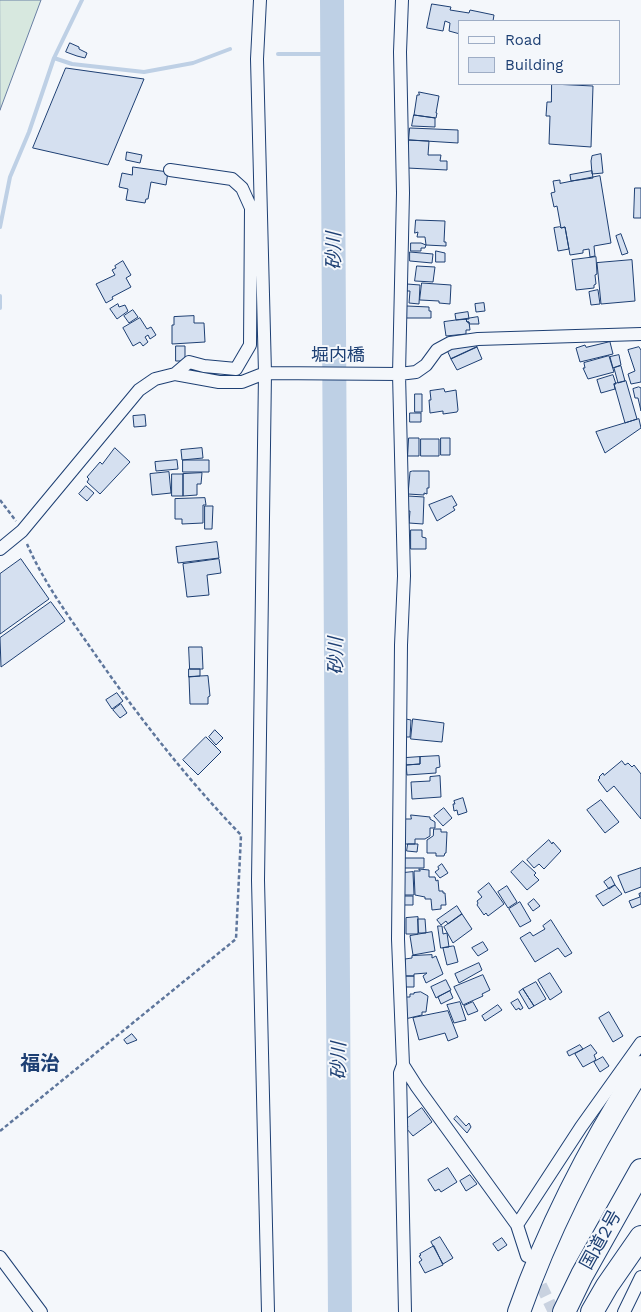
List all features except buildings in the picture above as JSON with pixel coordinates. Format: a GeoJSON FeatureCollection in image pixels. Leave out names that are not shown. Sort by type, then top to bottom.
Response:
{"type":"FeatureCollection","features":[{"type":"Feature","properties":{"kind":"highway"},"geometry":{"type":"LineString","coordinates":[[519,1312],[560,1212],[618,1103],[641,1067]]}},
{"type":"Feature","properties":{"kind":"highway","name":"国道2号"},"geometry":{"type":"LineString","coordinates":[[564,1312],[582,1275],[641,1170]]}},
{"type":"Feature","properties":{"kind":"highway"},"geometry":{"type":"LineString","coordinates":[[592,1312],[607,1286],[641,1237]]}},
{"type":"Feature","properties":{"kind":"street"},"geometry":{"type":"LineString","coordinates":[[260,0],[257,59],[271,373],[258,880],[268,1312]]}},
{"type":"Feature","properties":{"kind":"street"},"geometry":{"type":"LineString","coordinates":[[402,0],[400,52],[402,193],[399,374],[404,576],[401,665],[398,939],[403,1065],[400,1073],[404,1312]]}},
{"type":"Feature","properties":{"kind":"street"},"geometry":{"type":"LineString","coordinates":[[170,170],[232,179],[242,188],[250,208],[250,346],[236,369],[204,366],[189,362],[176,374]]}},
{"type":"Feature","properties":{"kind":"street","name":"堀内橋"},"geometry":{"type":"LineString","coordinates":[[271,373],[399,374],[416,372],[426,365],[437,350],[450,343],[478,339],[641,334]]}},
{"type":"Feature","properties":{"kind":"street"},"geometry":{"type":"LineString","coordinates":[[0,549],[22,531],[139,390],[155,379],[176,374],[220,382],[242,382],[271,373]]}},
{"type":"Feature","properties":{"kind":"street"},"geometry":{"type":"LineString","coordinates":[[517,1225],[581,1127],[641,1042]]}},
{"type":"Feature","properties":{"kind":"street"},"geometry":{"type":"LineString","coordinates":[[403,1065],[517,1225],[527,1256]]}},
{"type":"Feature","properties":{"kind":"street"},"geometry":{"type":"LineString","coordinates":[[0,1257],[41,1312]]}},
{"type":"Feature","properties":{"kind":"street"},"geometry":{"type":"LineString","coordinates":[[624,1312],[641,1277]]}},
{"type":"Feature","properties":{"kind":"path"},"geometry":{"type":"LineString","coordinates":[[0,500],[18,523],[34,560],[62,607],[111,677],[151,731],[205,798],[241,836],[236,939],[0,1131]]}},
{"type":"Feature","properties":{"kind":"shaded area"},"geometry":{"type":"Polygon","coordinates":[[[0,0],[41,0],[0,110],[0,0]]]}},
{"type":"Feature","properties":{"kind":"waterway"},"geometry":{"type":"LineString","coordinates":[[0,227],[10,177],[29,132],[54,58],[82,0]]}},
{"type":"Feature","properties":{"kind":"waterway","name":"砂川"},"geometry":{"type":"LineString","coordinates":[[332,0],[340,1312]]}},
{"type":"Feature","properties":{"kind":"waterway"},"geometry":{"type":"LineString","coordinates":[[54,58],[72,64],[144,72],[193,63],[230,49]]}},
{"type":"Feature","properties":{"kind":"waterway"},"geometry":{"type":"LineString","coordinates":[[278,54],[332,54]]}},
{"type":"Feature","properties":{"kind":"waterway"},"geometry":{"type":"LineString","coordinates":[[0,296],[0,308]]}},
{"type":"Feature","properties":{"kind":"tunnel"},"geometry":{"type":"LineString","coordinates":[[533,1269],[554,1312]]}},
{"type":"Feature","properties":{"kind":"district","name":"福治"},"geometry":{"type":"Point","coordinates":[40,1064]}}]}
